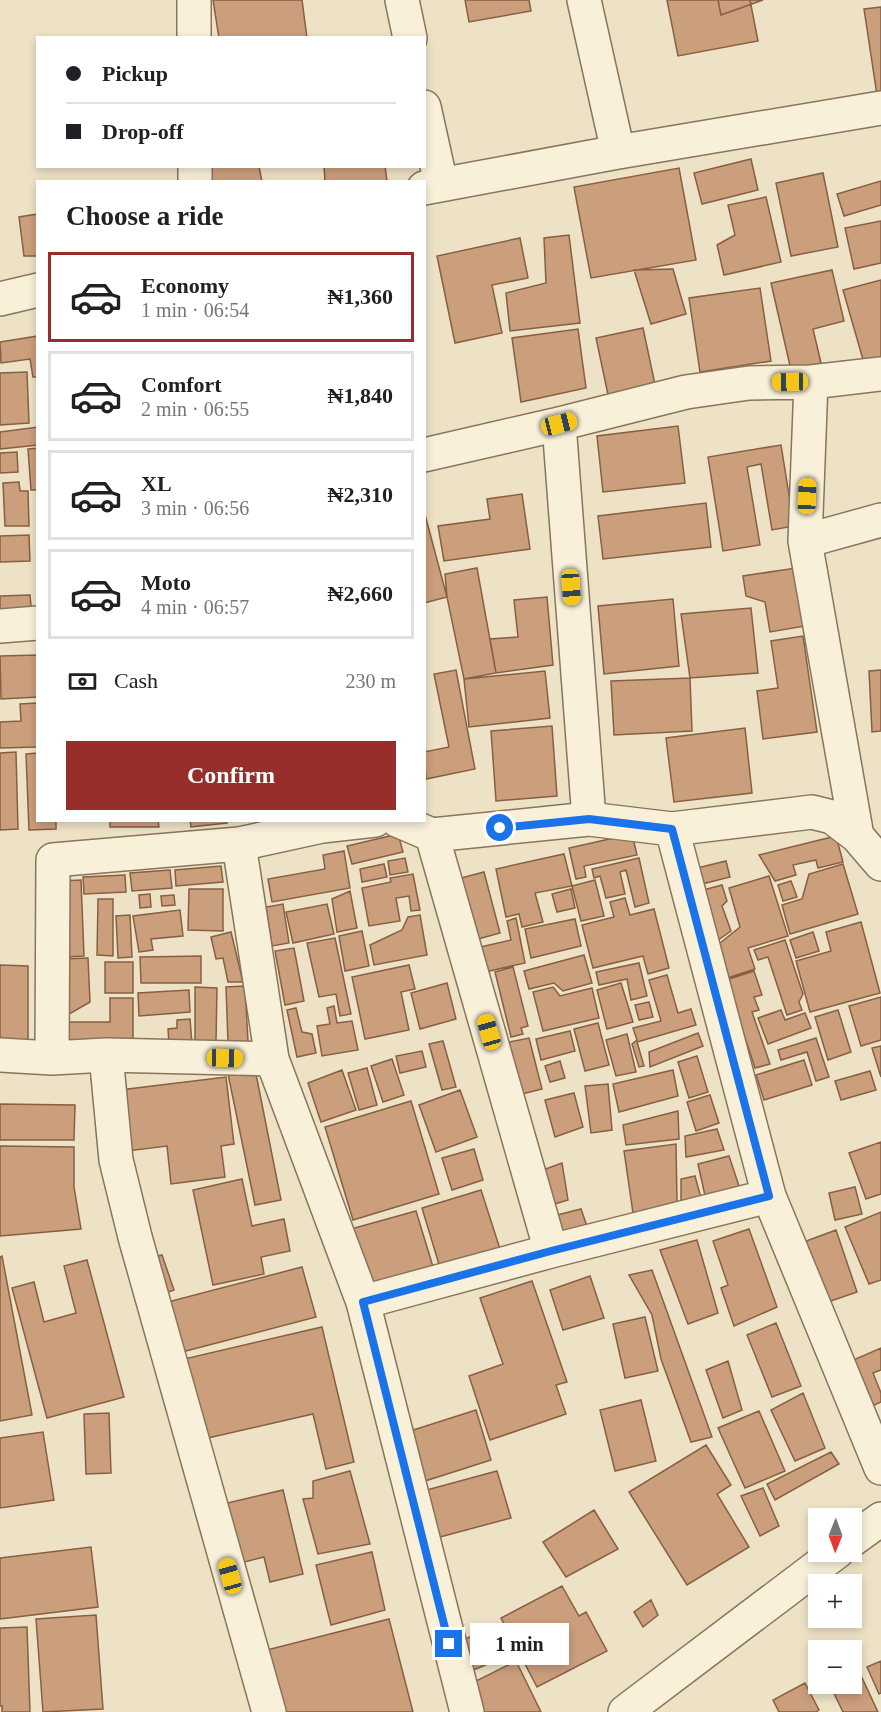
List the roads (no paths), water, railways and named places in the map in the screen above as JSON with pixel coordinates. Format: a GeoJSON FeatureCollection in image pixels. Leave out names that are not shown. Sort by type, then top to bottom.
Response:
{"type":"FeatureCollection","features":[{"type":"Feature","properties":{"kind":"street"},"geometry":{"type":"LineString","coordinates":[[194,0],[194,36]]}},
{"type":"Feature","properties":{"kind":"street"},"geometry":{"type":"LineString","coordinates":[[402,0],[410,36]]}},
{"type":"Feature","properties":{"kind":"street"},"geometry":{"type":"LineString","coordinates":[[584,0],[618,152]]}},
{"type":"Feature","properties":{"kind":"street"},"geometry":{"type":"LineString","coordinates":[[426,125],[433,186],[881,108]]}},
{"type":"Feature","properties":{"kind":"street"},"geometry":{"type":"LineString","coordinates":[[0,299],[36,290]]}},
{"type":"Feature","properties":{"kind":"street"},"geometry":{"type":"LineString","coordinates":[[426,454],[559,424],[686,392],[749,383],[811,382],[881,374]]}},
{"type":"Feature","properties":{"kind":"street"},"geometry":{"type":"LineString","coordinates":[[811,382],[805,541],[857,836]]}},
{"type":"Feature","properties":{"kind":"street"},"geometry":{"type":"LineString","coordinates":[[559,424],[589,819]]}},
{"type":"Feature","properties":{"kind":"street"},"geometry":{"type":"LineString","coordinates":[[805,541],[881,520]]}},
{"type":"Feature","properties":{"kind":"street"},"geometry":{"type":"LineString","coordinates":[[0,626],[36,623]]}},
{"type":"Feature","properties":{"kind":"street"},"geometry":{"type":"LineString","coordinates":[[402,822],[432,835],[589,819],[672,829],[812,812],[832,817],[857,836],[881,864]]}},
{"type":"Feature","properties":{"kind":"street"},"geometry":{"type":"LineString","coordinates":[[52,1058],[53,860],[239,844],[322,826],[357,822]]}},
{"type":"Feature","properties":{"kind":"street"},"geometry":{"type":"LineString","coordinates":[[672,829],[769,1196],[881,1468]]}},
{"type":"Feature","properties":{"kind":"street"},"geometry":{"type":"LineString","coordinates":[[432,835],[551,1251]]}},
{"type":"Feature","properties":{"kind":"street"},"geometry":{"type":"LineString","coordinates":[[239,844],[272,1059],[363,1302],[466,1712]]}},
{"type":"Feature","properties":{"kind":"street"},"geometry":{"type":"LineString","coordinates":[[0,1055],[52,1058],[106,1055],[272,1059]]}},
{"type":"Feature","properties":{"kind":"street"},"geometry":{"type":"LineString","coordinates":[[106,1055],[116,1161],[135,1238],[269,1712]]}},
{"type":"Feature","properties":{"kind":"street"},"geometry":{"type":"LineString","coordinates":[[363,1302],[551,1251],[769,1196]]}},
{"type":"Feature","properties":{"kind":"street"},"geometry":{"type":"LineString","coordinates":[[862,1533],[881,1519]]}},
{"type":"Feature","properties":{"kind":"street"},"geometry":{"type":"LineString","coordinates":[[625,1712],[823,1562]]}}]}
